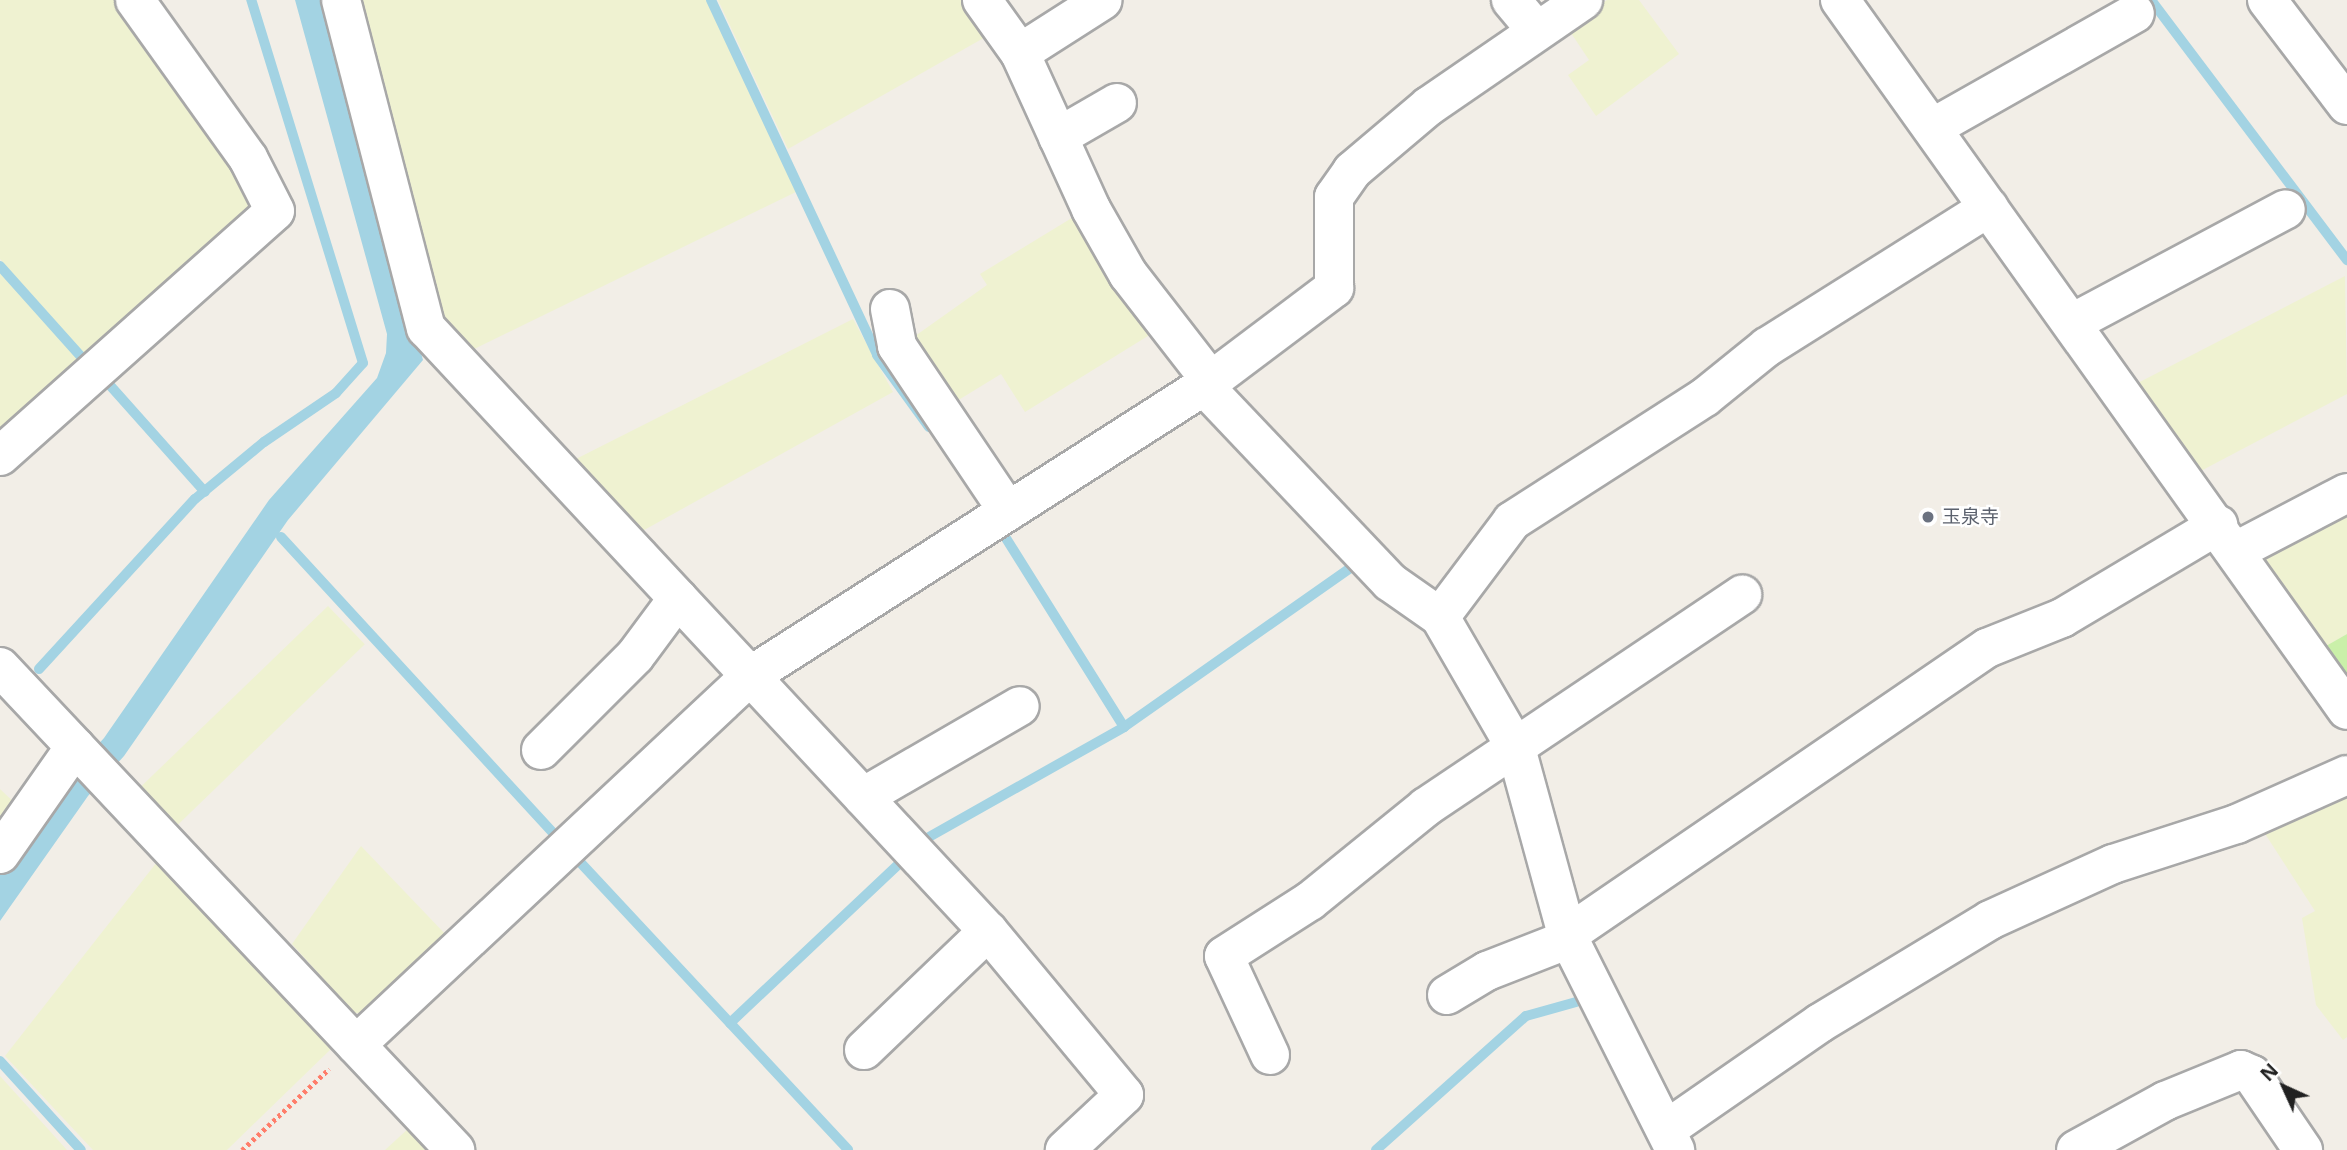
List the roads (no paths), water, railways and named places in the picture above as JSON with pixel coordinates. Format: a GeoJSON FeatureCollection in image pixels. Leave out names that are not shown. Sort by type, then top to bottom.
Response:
{"type":"FeatureCollection","features":[{"type":"Feature","properties":{"kind":"street"},"geometry":{"type":"LineString","coordinates":[[0,456],[275,211],[248,158],[135,0]]}},
{"type":"Feature","properties":{"kind":"street"},"geometry":{"type":"LineString","coordinates":[[341,0],[426,328],[988,931],[1124,1095],[1065,1150]]}},
{"type":"Feature","properties":{"kind":"street"},"geometry":{"type":"LineString","coordinates":[[982,0],[1020,52],[1091,209],[1129,274],[1208,384],[1390,582],[1440,617],[1516,748],[1568,937],[1671,1139],[1820,1023],[1990,920],[2113,864],[2237,824],[2347,775]]}},
{"type":"Feature","properties":{"kind":"street"},"geometry":{"type":"LineString","coordinates":[[1020,52],[1103,0]]}},
{"type":"Feature","properties":{"kind":"street"},"geometry":{"type":"LineString","coordinates":[[1511,0],[1537,31]]}},
{"type":"Feature","properties":{"kind":"street"},"geometry":{"type":"LineString","coordinates":[[356,1045],[750,676],[1208,384],[1334,288],[1334,197],[1352,171],[1429,106],[1583,0]]}},
{"type":"Feature","properties":{"kind":"street"},"geometry":{"type":"LineString","coordinates":[[1840,0],[2227,538],[2347,710]]}},
{"type":"Feature","properties":{"kind":"street"},"geometry":{"type":"LineString","coordinates":[[2267,0],[2347,105]]}},
{"type":"Feature","properties":{"kind":"street"},"geometry":{"type":"LineString","coordinates":[[1932,128],[2135,13]]}},
{"type":"Feature","properties":{"kind":"street"},"geometry":{"type":"LineString","coordinates":[[1058,137],[1117,103]]}},
{"type":"Feature","properties":{"kind":"street"},"geometry":{"type":"LineString","coordinates":[[1440,617],[1512,521],[1705,397],[1767,347],[1989,207]]}},
{"type":"Feature","properties":{"kind":"street"},"geometry":{"type":"LineString","coordinates":[[2072,323],[2286,209]]}},
{"type":"Feature","properties":{"kind":"street"},"geometry":{"type":"LineString","coordinates":[[890,309],[897,346],[1008,511]]}},
{"type":"Feature","properties":{"kind":"street"},"geometry":{"type":"LineString","coordinates":[[1447,995],[1487,971],[1568,937],[1987,648],[2062,618],[2227,538],[2347,494]]}},
{"type":"Feature","properties":{"kind":"street"},"geometry":{"type":"LineString","coordinates":[[1270,1055],[1224,956],[1310,901],[1426,807],[1742,594]]}},
{"type":"Feature","properties":{"kind":"street"},"geometry":{"type":"LineString","coordinates":[[541,750],[635,656],[678,598]]}},
{"type":"Feature","properties":{"kind":"street"},"geometry":{"type":"LineString","coordinates":[[0,667],[454,1150]]}},
{"type":"Feature","properties":{"kind":"street"},"geometry":{"type":"LineString","coordinates":[[863,797],[1020,706]]}},
{"type":"Feature","properties":{"kind":"street"},"geometry":{"type":"LineString","coordinates":[[0,854],[79,751]]}},
{"type":"Feature","properties":{"kind":"street"},"geometry":{"type":"LineString","coordinates":[[864,1050],[988,931]]}},
{"type":"Feature","properties":{"kind":"street"},"geometry":{"type":"LineString","coordinates":[[2077,1150],[2165,1101],[2241,1070],[2252,1075],[2303,1150]]}},
{"type":"Feature","properties":{"kind":"water"},"geometry":{"type":"Polygon","coordinates":[[[295,0],[323,0],[423,360],[288,520],[124,756],[88,796],[0,921],[0,874],[67,779],[104,738],[269,500],[377,378],[386,353],[387,334],[295,0]]]}},
{"type":"Feature","properties":{"kind":"waterway"},"geometry":{"type":"LineString","coordinates":[[39,669],[195,499],[264,442],[336,393],[363,363],[251,0]]}},
{"type":"Feature","properties":{"kind":"waterway"},"geometry":{"type":"LineString","coordinates":[[711,0],[877,355],[929,427]]}},
{"type":"Feature","properties":{"kind":"waterway"},"geometry":{"type":"LineString","coordinates":[[2151,0],[2347,260]]}},
{"type":"Feature","properties":{"kind":"waterway"},"geometry":{"type":"LineString","coordinates":[[0,266],[85,361]]}},
{"type":"Feature","properties":{"kind":"waterway"},"geometry":{"type":"LineString","coordinates":[[107,382],[205,492]]}},
{"type":"Feature","properties":{"kind":"waterway"},"geometry":{"type":"LineString","coordinates":[[929,837],[1124,727],[1003,533]]}},
{"type":"Feature","properties":{"kind":"waterway"},"geometry":{"type":"LineString","coordinates":[[281,537],[556,836]]}},
{"type":"Feature","properties":{"kind":"waterway"},"geometry":{"type":"LineString","coordinates":[[1124,727],[1350,568]]}},
{"type":"Feature","properties":{"kind":"waterway"},"geometry":{"type":"LineString","coordinates":[[578,860],[848,1150]]}},
{"type":"Feature","properties":{"kind":"waterway"},"geometry":{"type":"LineString","coordinates":[[730,1023],[903,860]]}},
{"type":"Feature","properties":{"kind":"waterway"},"geometry":{"type":"LineString","coordinates":[[1376,1150],[1526,1016],[1576,1002]]}},
{"type":"Feature","properties":{"kind":"waterway"},"geometry":{"type":"LineString","coordinates":[[0,1061],[81,1150]]}},
{"type":"Feature","properties":{"kind":"place","name":"玉泉寺"},"geometry":{"type":"Point","coordinates":[1928,517]}}]}
